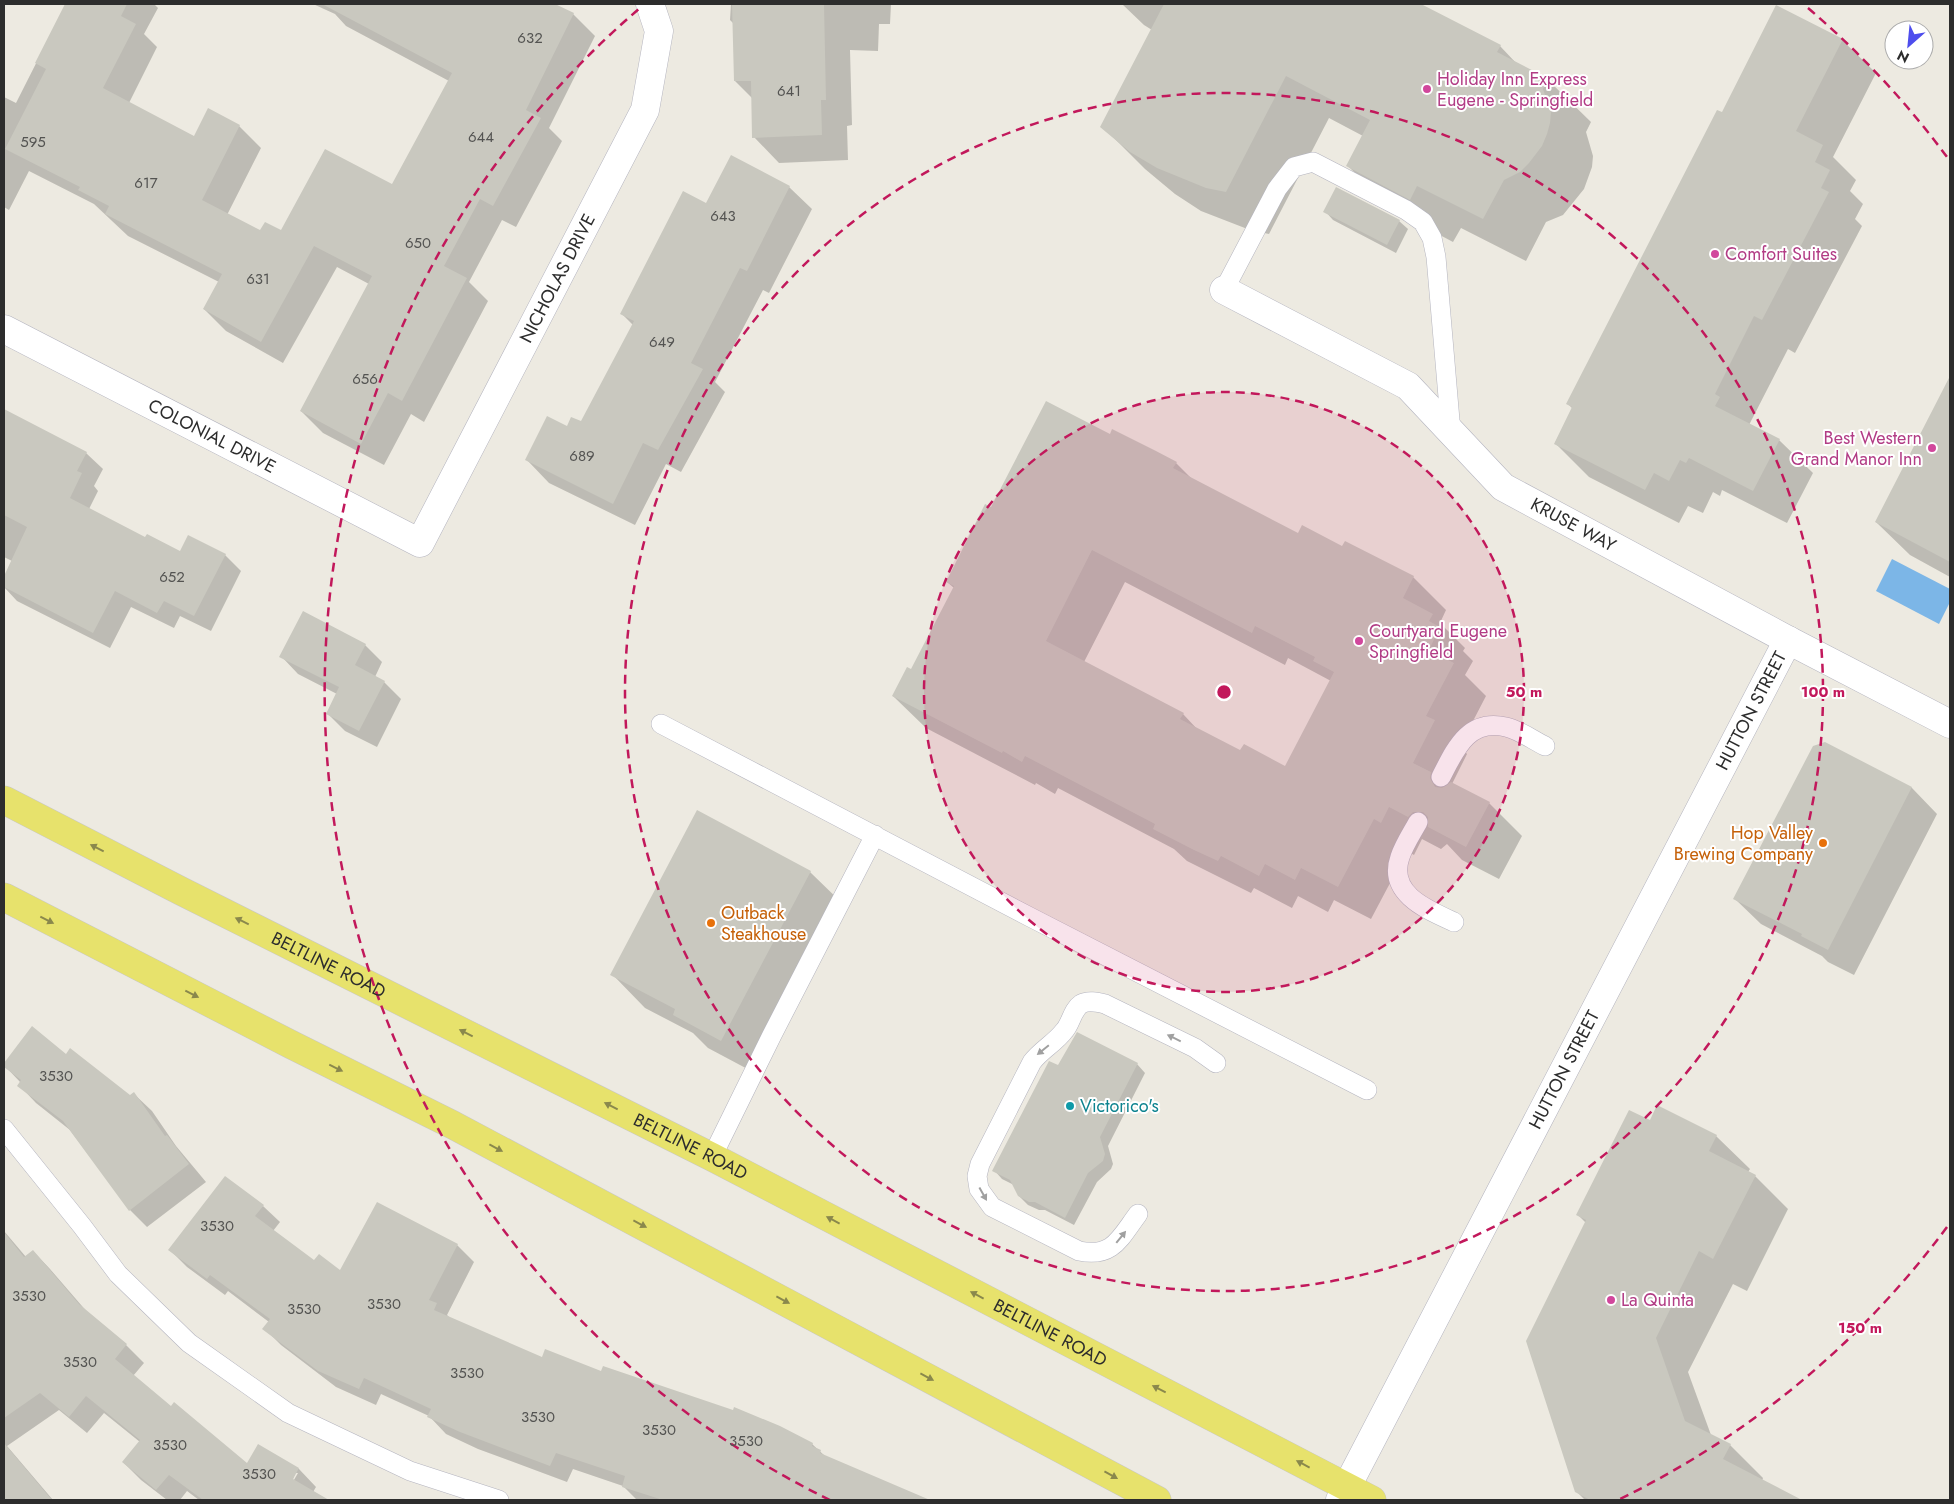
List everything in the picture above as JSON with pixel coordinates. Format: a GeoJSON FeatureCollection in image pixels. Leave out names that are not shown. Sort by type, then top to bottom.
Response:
{"type":"FeatureCollection","features":[{"type":"Feature","properties":{"kind":"main road","name":"BELTLINE ROAD"},"geometry":{"type":"LineString","coordinates":[[4,800],[181,891],[712,1157],[1343,1494],[1372,1500]]}},
{"type":"Feature","properties":{"kind":"main road"},"geometry":{"type":"LineString","coordinates":[[4,897],[292,1046],[453,1125],[1157,1500]]}},
{"type":"Feature","properties":{"kind":"street","name":"NICHOLAS DRIVE"},"geometry":{"type":"LineString","coordinates":[[420,543],[645,110],[658,31],[650,4]]}},
{"type":"Feature","properties":{"kind":"street","name":"KRUSE WAY"},"geometry":{"type":"LineString","coordinates":[[1224,290],[1408,386],[1504,487],[1788,640],[1950,724]]}},
{"type":"Feature","properties":{"kind":"street","name":"COLONIAL DRIVE"},"geometry":{"type":"LineString","coordinates":[[4,329],[420,543]]}},
{"type":"Feature","properties":{"kind":"street","name":"HUTTON STREET"},"geometry":{"type":"LineString","coordinates":[[1343,1494],[1788,640]]}},
{"type":"Feature","properties":{"kind":"lane"},"geometry":{"type":"LineString","coordinates":[[1224,290],[1277,189],[1294,167],[1313,162],[1406,210],[1423,222],[1432,238],[1436,257],[1451,432]]}},
{"type":"Feature","properties":{"kind":"lane"},"geometry":{"type":"LineString","coordinates":[[661,724],[1367,1090]]}},
{"type":"Feature","properties":{"kind":"lane"},"geometry":{"type":"LineString","coordinates":[[1441,777],[1458,743],[1468,733],[1479,728],[1507,727],[1545,746]]}},
{"type":"Feature","properties":{"kind":"lane"},"geometry":{"type":"LineString","coordinates":[[1418,822],[1399,857],[1398,871],[1401,885],[1420,906],[1454,922]]}},
{"type":"Feature","properties":{"kind":"lane"},"geometry":{"type":"LineString","coordinates":[[712,1157],[772,1035],[876,836]]}},
{"type":"Feature","properties":{"kind":"lane"},"geometry":{"type":"LineString","coordinates":[[1138,1214],[1113,1246],[1103,1252],[1091,1254],[1079,1251],[992,1207],[979,1189],[977,1176],[980,1164],[1032,1062],[1038,1054],[1066,1030],[1075,1011],[1082,1004],[1093,1002],[1105,1004],[1196,1048],[1216,1063]]}},
{"type":"Feature","properties":{"kind":"lane"},"geometry":{"type":"LineString","coordinates":[[4,1129],[118,1274],[189,1344],[288,1412],[410,1471],[499,1500]]}},
{"type":"Feature","properties":{"kind":"water"},"geometry":{"type":"Polygon","coordinates":[[[1892,559],[1950,589],[1950,602],[1939,624],[1876,591],[1892,559]]]}},
{"type":"Feature","properties":{"kind":"building"},"geometry":{"type":"Polygon","coordinates":[[[65,4],[127,4],[121,16],[136,24],[103,88],[194,136],[208,108],[240,125],[202,200],[260,230],[265,222],[281,230],[325,149],[392,184],[452,73],[322,4],[555,4],[574,13],[526,110],[541,118],[493,206],[480,199],[444,266],[467,278],[402,401],[388,393],[361,444],[300,411],[372,276],[314,246],[261,342],[203,309],[222,274],[105,214],[109,206],[78,190],[80,187],[5,149],[46,69],[35,63],[65,4]]]}},
{"type":"Feature","properties":{"kind":"building"},"geometry":{"type":"Polygon","coordinates":[[[732,4],[824,4],[826,100],[821,100],[822,135],[752,138],[751,81],[734,81],[732,4]]]}},
{"type":"Feature","properties":{"kind":"building","name":"Holiday Inn Express Eugene - Springfield"},"geometry":{"type":"Polygon","coordinates":[[[1164,4],[1421,4],[1501,45],[1497,52],[1549,79],[1543,89],[1551,112],[1547,134],[1542,146],[1529,163],[1520,172],[1504,180],[1483,219],[1417,186],[1410,200],[1346,166],[1370,120],[1286,76],[1226,192],[1206,188],[1157,168],[1130,152],[1100,127],[1164,4]]]}},
{"type":"Feature","properties":{"kind":"building","name":"Comfort Suites"},"geometry":{"type":"Polygon","coordinates":[[[1776,5],[1843,39],[1796,131],[1823,145],[1815,162],[1830,170],[1821,188],[1829,192],[1762,320],[1754,316],[1715,394],[1720,397],[1715,406],[1780,439],[1753,491],[1689,458],[1686,463],[1680,460],[1669,481],[1654,473],[1645,490],[1554,444],[1572,407],[1566,404],[1717,110],[1722,112],[1776,5]]]}},
{"type":"Feature","properties":{"kind":"building"},"geometry":{"type":"Polygon","coordinates":[[[731,155],[790,186],[747,271],[740,268],[691,363],[703,369],[658,450],[643,443],[613,504],[525,460],[547,416],[567,426],[571,417],[581,421],[634,321],[620,314],[683,191],[706,203],[731,155]]]}},
{"type":"Feature","properties":{"kind":"building"},"geometry":{"type":"Polygon","coordinates":[[[1336,187],[1400,220],[1387,245],[1323,212],[1336,187]]]}},
{"type":"Feature","properties":{"kind":"building","name":"Best Western Grand Manor Inn"},"geometry":{"type":"Polygon","coordinates":[[[1950,376],[1950,562],[1875,522],[1950,376]]]}},
{"type":"Feature","properties":{"kind":"building","name":"Courtyard Eugene Springfield"},"geometry":{"type":"Polygon","coordinates":[[[1046,401],[1110,434],[1112,429],[1177,462],[1173,468],[1298,533],[1302,525],[1342,546],[1345,541],[1414,576],[1403,598],[1433,614],[1429,621],[1440,627],[1429,650],[1454,663],[1426,716],[1435,720],[1413,763],[1431,772],[1430,778],[1435,787],[1442,788],[1451,782],[1490,802],[1466,847],[1428,827],[1428,817],[1423,812],[1413,812],[1408,817],[1389,807],[1381,823],[1374,819],[1338,887],[1301,868],[1295,880],[1265,864],[1259,876],[1221,856],[1218,861],[1194,850],[1153,829],[1155,824],[1025,756],[1022,762],[1003,751],[1002,753],[892,696],[907,667],[911,669],[954,586],[946,582],[985,504],[991,507],[1046,401]],[[1092,550],[1046,641],[1184,713],[1180,719],[1240,750],[1244,744],[1285,766],[1334,672],[1313,661],[1315,657],[1255,626],[1252,633],[1092,550]]]}},
{"type":"Feature","properties":{"kind":"building"},"geometry":{"type":"Polygon","coordinates":[[[4,409],[87,452],[77,471],[82,473],[70,498],[145,537],[147,534],[180,551],[188,535],[226,554],[194,616],[164,601],[157,613],[115,591],[93,633],[4,587],[4,576],[27,527],[4,515],[4,409]]]}},
{"type":"Feature","properties":{"kind":"building"},"geometry":{"type":"Polygon","coordinates":[[[303,611],[366,644],[355,665],[385,681],[359,731],[326,714],[339,687],[279,657],[303,611]]]}},
{"type":"Feature","properties":{"kind":"building","name":"Hop Valley Brewing Company"},"geometry":{"type":"Polygon","coordinates":[[[1825,742],[1912,787],[1828,950],[1801,936],[1802,934],[1733,899],[1813,746],[1825,742]]]}},
{"type":"Feature","properties":{"kind":"building","name":"Outback Steakhouse"},"geometry":{"type":"Polygon","coordinates":[[[697,810],[811,871],[721,1041],[673,1015],[675,1009],[610,975],[697,810]]]}},
{"type":"Feature","properties":{"kind":"building"},"geometry":{"type":"Polygon","coordinates":[[[32,1026],[66,1054],[70,1048],[130,1095],[134,1092],[165,1136],[167,1135],[189,1164],[129,1211],[63,1121],[17,1086],[21,1080],[4,1067],[4,1063],[32,1026]]]}},
{"type":"Feature","properties":{"kind":"building","name":"Victorico's"},"geometry":{"type":"Polygon","coordinates":[[[1077,1032],[1138,1063],[1100,1137],[1105,1154],[1103,1161],[1088,1173],[1065,1218],[1035,1202],[1029,1202],[1018,1196],[1010,1180],[992,1171],[1049,1061],[1058,1065],[1077,1032]]]}},
{"type":"Feature","properties":{"kind":"building","name":"La Quinta"},"geometry":{"type":"Polygon","coordinates":[[[1657,1105],[1717,1135],[1709,1151],[1756,1175],[1713,1259],[1699,1251],[1656,1338],[1685,1421],[1731,1444],[1723,1459],[1802,1500],[1590,1500],[1575,1492],[1526,1341],[1586,1220],[1576,1215],[1629,1110],[1650,1120],[1657,1105]]]}},
{"type":"Feature","properties":{"kind":"building"},"geometry":{"type":"Polygon","coordinates":[[[225,1176],[264,1205],[255,1216],[314,1260],[319,1254],[340,1270],[377,1202],[458,1244],[429,1300],[437,1303],[434,1310],[542,1357],[545,1349],[601,1371],[603,1366],[733,1410],[734,1407],[780,1426],[813,1443],[812,1446],[821,1450],[820,1453],[930,1500],[663,1500],[622,1487],[625,1476],[556,1453],[550,1466],[460,1432],[427,1417],[431,1409],[364,1378],[359,1389],[318,1371],[262,1329],[270,1319],[210,1275],[207,1279],[168,1250],[225,1176]]]}},
{"type":"Feature","properties":{"kind":"building"},"geometry":{"type":"Polygon","coordinates":[[[4,1232],[24,1257],[33,1250],[79,1304],[127,1344],[115,1359],[171,1406],[174,1402],[247,1463],[258,1444],[299,1468],[293,1479],[329,1500],[203,1500],[169,1475],[156,1490],[122,1462],[140,1440],[86,1396],[69,1417],[40,1393],[4,1418],[4,1232]]]}},
{"type":"Feature","properties":{"kind":"building"},"geometry":{"type":"Polygon","coordinates":[[[4,1443],[52,1500],[4,1500],[4,1443]]]}},
{"type":"Feature","properties":{"kind":"place","name":"Holiday Inn Express Eugene - Springfield"},"geometry":{"type":"Point","coordinates":[1427,89]}},
{"type":"Feature","properties":{"kind":"place","name":"Comfort Suites"},"geometry":{"type":"Point","coordinates":[1715,254]}},
{"type":"Feature","properties":{"kind":"place","name":"Best Western Grand Manor Inn"},"geometry":{"type":"Point","coordinates":[1932,448]}},
{"type":"Feature","properties":{"kind":"place","name":"Courtyard Eugene Springfield"},"geometry":{"type":"Point","coordinates":[1359,641]}},
{"type":"Feature","properties":{"kind":"place","name":"Hop Valley Brewing Company"},"geometry":{"type":"Point","coordinates":[1823,843]}},
{"type":"Feature","properties":{"kind":"place","name":"Outback Steakhouse"},"geometry":{"type":"Point","coordinates":[711,923]}},
{"type":"Feature","properties":{"kind":"place","name":"Victorico's"},"geometry":{"type":"Point","coordinates":[1070,1106]}},
{"type":"Feature","properties":{"kind":"place","name":"La Quinta"},"geometry":{"type":"Point","coordinates":[1611,1300]}}]}
